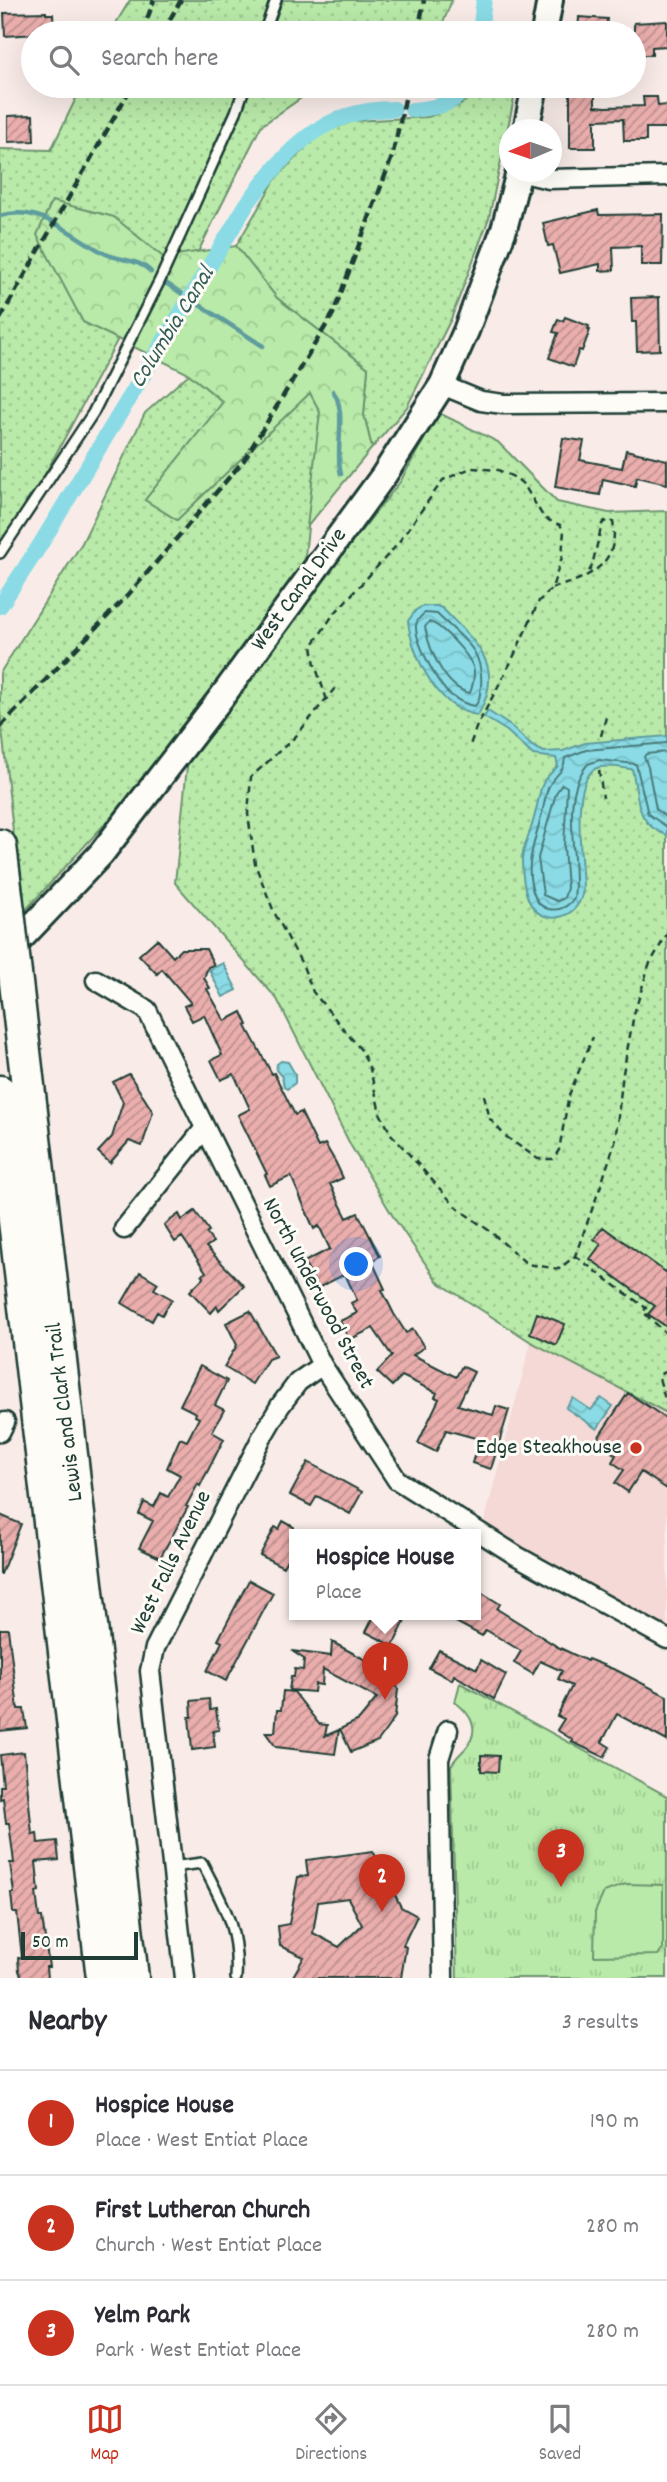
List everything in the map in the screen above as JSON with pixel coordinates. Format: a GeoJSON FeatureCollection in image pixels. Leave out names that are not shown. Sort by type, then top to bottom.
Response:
{"type":"FeatureCollection","features":[{"type":"Feature","properties":{"kind":"highway","name":"Lewis and Clark Trail"},"geometry":{"type":"LineString","coordinates":[[0,846],[8,911],[8,967],[132,1978]]}},
{"type":"Feature","properties":{"kind":"highway","name":"Lewis and Clark Trail"},"geometry":{"type":"LineString","coordinates":[[0,1092],[103,1978]]}},
{"type":"Feature","properties":{"kind":"street"},"geometry":{"type":"LineString","coordinates":[[546,21],[550,0]]}},
{"type":"Feature","properties":{"kind":"street"},"geometry":{"type":"LineString","coordinates":[[528,119],[532,98]]}},
{"type":"Feature","properties":{"kind":"street"},"geometry":{"type":"LineString","coordinates":[[562,179],[667,176]]}},
{"type":"Feature","properties":{"kind":"street","name":"West Canal Drive"},"geometry":{"type":"LineString","coordinates":[[8,967],[101,854],[197,729],[384,475],[442,385],[488,277],[516,182]]}},
{"type":"Feature","properties":{"kind":"street"},"geometry":{"type":"LineString","coordinates":[[442,385],[481,401],[503,404],[667,404]]}},
{"type":"Feature","properties":{"kind":"street","name":"North Underwood Street"},"geometry":{"type":"LineString","coordinates":[[96,980],[147,1010],[322,1365],[397,1480],[474,1529]]}},
{"type":"Feature","properties":{"kind":"street"},"geometry":{"type":"LineString","coordinates":[[124,1228],[204,1129]]}},
{"type":"Feature","properties":{"kind":"street","name":"West Falls Avenue"},"geometry":{"type":"LineString","coordinates":[[185,1978],[150,1671],[155,1648],[280,1406],[298,1382],[322,1365]]}},
{"type":"Feature","properties":{"kind":"street","name":"North Underwood Street"},"geometry":{"type":"LineString","coordinates":[[481,1533],[667,1639]]}},
{"type":"Feature","properties":{"kind":"street"},"geometry":{"type":"LineString","coordinates":[[443,1978],[439,1759],[448,1730]]}},
{"type":"Feature","properties":{"kind":"lane"},"geometry":{"type":"LineString","coordinates":[[268,21],[276,0]]}},
{"type":"Feature","properties":{"kind":"lane"},"geometry":{"type":"LineString","coordinates":[[0,553],[93,413],[160,280],[241,98]]}},
{"type":"Feature","properties":{"kind":"lane"},"geometry":{"type":"LineString","coordinates":[[172,1867],[202,1863],[230,1917],[237,1954],[236,1978]]}},
{"type":"Feature","properties":{"kind":"path"},"geometry":{"type":"LineString","coordinates":[[327,700],[312,652],[314,641],[333,615],[396,546],[443,480],[454,473],[471,468],[507,473],[524,485],[544,518],[560,525],[565,536],[559,569],[552,588]]}},
{"type":"Feature","properties":{"kind":"path"},"geometry":{"type":"LineString","coordinates":[[469,748],[475,728],[522,642],[539,601],[552,588],[587,575],[603,564],[613,540],[613,522],[605,521],[602,524],[592,566],[587,575]]}},
{"type":"Feature","properties":{"kind":"path"},"geometry":{"type":"LineString","coordinates":[[335,688],[283,749],[251,777],[248,814],[255,864],[274,912],[303,966],[313,992],[361,1051],[370,1069],[380,1113],[391,1134],[457,1208],[491,1232],[527,1264],[559,1269],[575,1256],[615,1142],[628,1044],[640,989],[649,965],[667,934]]}},
{"type":"Feature","properties":{"kind":"path"},"geometry":{"type":"LineString","coordinates":[[601,736],[606,717]]}},
{"type":"Feature","properties":{"kind":"path"},"geometry":{"type":"LineString","coordinates":[[599,769],[603,799]]}},
{"type":"Feature","properties":{"kind":"path"},"geometry":{"type":"LineString","coordinates":[[484,1095],[491,1119],[499,1131],[538,1159],[553,1159],[559,1150],[569,1095],[593,1037]]}},
{"type":"Feature","properties":{"kind":"path"},"geometry":{"type":"LineString","coordinates":[[575,1256],[646,1308],[643,1312],[647,1317],[667,1334]]}},
{"type":"Feature","properties":{"kind":"path"},"geometry":{"type":"LineString","coordinates":[[667,1372],[659,1378],[667,1406]]}},
{"type":"Feature","properties":{"kind":"shaded area"},"geometry":{"type":"Polygon","coordinates":[[[531,1342],[667,1413],[667,1639],[481,1534],[531,1342]]]}},
{"type":"Feature","properties":{"kind":"green space"},"geometry":{"type":"Polygon","coordinates":[[[130,0],[452,0],[444,21],[117,21],[130,0]]]}},
{"type":"Feature","properties":{"kind":"green space"},"geometry":{"type":"Polygon","coordinates":[[[76,98],[301,98],[261,126],[198,252],[163,257],[114,218],[83,322],[118,339],[29,504],[0,545],[0,149],[51,150],[76,98]]]}},
{"type":"Feature","properties":{"kind":"green space"},"geometry":{"type":"Polygon","coordinates":[[[467,98],[514,98],[510,119],[499,119],[499,170],[489,218],[451,319],[407,407],[372,448],[364,415],[368,368],[277,298],[236,246],[276,178],[317,135],[353,121],[428,117],[461,105],[467,98]]]}},
{"type":"Feature","properties":{"kind":"green space"},"geometry":{"type":"Polygon","coordinates":[[[52,201],[114,217],[163,257],[236,246],[277,298],[368,368],[364,415],[372,448],[307,527],[320,412],[310,393],[177,520],[145,500],[223,402],[189,374],[83,322],[37,235],[52,201]]]}},
{"type":"Feature","properties":{"kind":"green space"},"geometry":{"type":"Polygon","coordinates":[[[189,374],[223,402],[145,500],[177,520],[310,392],[320,412],[304,566],[126,801],[22,914],[0,711],[0,673],[82,543],[145,413],[189,374]]]}},
{"type":"Feature","properties":{"kind":"green space"},"geometry":{"type":"Polygon","coordinates":[[[439,413],[498,442],[557,502],[609,513],[667,511],[667,1413],[531,1342],[438,1282],[394,1218],[351,1146],[277,999],[175,883],[189,747],[400,482],[439,413]]]}},
{"type":"Feature","properties":{"kind":"green space"},"geometry":{"type":"Polygon","coordinates":[[[460,1683],[667,1796],[667,1978],[457,1978],[451,1766],[473,1735],[470,1718],[455,1702],[460,1683]]]}},
{"type":"Feature","properties":{"kind":"green space"},"geometry":{"type":"Polygon","coordinates":[[[626,1884],[663,1885],[663,1949],[658,1955],[594,1956],[595,1912],[604,1892],[626,1884]]]}},
{"type":"Feature","properties":{"kind":"water"},"geometry":{"type":"Polygon","coordinates":[[[423,606],[442,608],[466,632],[483,656],[488,668],[489,682],[478,715],[451,704],[430,680],[422,666],[408,621],[416,610],[423,606]]]}},
{"type":"Feature","properties":{"kind":"water"},"geometry":{"type":"Polygon","coordinates":[[[488,711],[512,727],[532,746],[544,752],[563,751],[585,743],[667,736],[667,835],[656,830],[643,817],[632,769],[604,766],[590,773],[584,785],[581,802],[581,898],[576,907],[561,917],[544,916],[536,911],[525,888],[522,866],[523,852],[541,788],[545,779],[558,766],[556,758],[533,755],[507,731],[484,717],[488,711]]]}},
{"type":"Feature","properties":{"kind":"water"},"geometry":{"type":"Polygon","coordinates":[[[223,963],[237,990],[223,997],[209,970],[223,963]]]}},
{"type":"Feature","properties":{"kind":"water"},"geometry":{"type":"Polygon","coordinates":[[[281,1061],[288,1062],[295,1074],[295,1083],[287,1089],[276,1070],[281,1061]]]}},
{"type":"Feature","properties":{"kind":"water"},"geometry":{"type":"Polygon","coordinates":[[[573,1398],[591,1410],[601,1398],[613,1406],[597,1429],[566,1408],[573,1398]]]}},
{"type":"Feature","properties":{"kind":"building"},"geometry":{"type":"Polygon","coordinates":[[[46,12],[53,14],[53,21],[21,21],[21,35],[5,36],[4,13],[46,12]]]}},
{"type":"Feature","properties":{"kind":"building"},"geometry":{"type":"Polygon","coordinates":[[[579,17],[607,19],[607,21],[579,21],[579,17]]]}},
{"type":"Feature","properties":{"kind":"building"},"geometry":{"type":"Polygon","coordinates":[[[667,21],[667,46],[652,47],[652,55],[646,55],[646,22],[667,21]]]}},
{"type":"Feature","properties":{"kind":"building"},"geometry":{"type":"Polygon","coordinates":[[[657,97],[658,106],[667,105],[667,128],[646,128],[646,141],[624,141],[623,119],[595,120],[595,148],[570,148],[570,98],[595,98],[595,106],[606,107],[644,106],[643,98],[657,97]]]}},
{"type":"Feature","properties":{"kind":"building"},"geometry":{"type":"Polygon","coordinates":[[[33,115],[34,141],[8,142],[8,116],[33,115]]]}},
{"type":"Feature","properties":{"kind":"building"},"geometry":{"type":"Polygon","coordinates":[[[598,210],[599,215],[663,214],[662,265],[641,265],[641,246],[613,247],[614,270],[600,271],[600,264],[560,273],[553,245],[548,246],[543,223],[598,210]]]}},
{"type":"Feature","properties":{"kind":"building"},"geometry":{"type":"Polygon","coordinates":[[[659,297],[660,350],[637,351],[636,322],[632,322],[631,298],[659,297]]]}},
{"type":"Feature","properties":{"kind":"building"},"geometry":{"type":"Polygon","coordinates":[[[565,317],[589,326],[590,330],[573,367],[549,358],[558,333],[553,332],[558,319],[563,321],[565,317]]]}},
{"type":"Feature","properties":{"kind":"building"},"geometry":{"type":"Polygon","coordinates":[[[563,438],[584,441],[580,460],[622,468],[626,450],[667,460],[667,484],[637,477],[635,486],[603,479],[600,495],[555,487],[563,438]]]}},
{"type":"Feature","properties":{"kind":"building"},"geometry":{"type":"Polygon","coordinates":[[[157,939],[173,957],[181,949],[206,949],[214,965],[208,967],[204,978],[210,988],[207,989],[225,1021],[242,1012],[248,1025],[246,1026],[295,1115],[301,1112],[318,1147],[325,1144],[336,1163],[343,1178],[330,1184],[347,1218],[358,1213],[380,1256],[372,1261],[385,1289],[382,1290],[406,1333],[413,1329],[424,1347],[413,1355],[456,1377],[462,1366],[474,1372],[458,1405],[493,1415],[496,1406],[509,1410],[491,1469],[472,1463],[479,1439],[446,1430],[436,1452],[418,1443],[439,1399],[435,1397],[437,1393],[402,1376],[392,1386],[377,1372],[392,1356],[373,1328],[349,1340],[340,1321],[357,1313],[351,1303],[357,1300],[345,1274],[318,1288],[304,1262],[330,1249],[319,1226],[314,1229],[291,1176],[270,1186],[265,1175],[267,1174],[238,1115],[250,1109],[234,1074],[221,1080],[211,1060],[222,1055],[204,1015],[192,1021],[184,1006],[191,1003],[162,969],[157,974],[139,955],[157,939]]]}},
{"type":"Feature","properties":{"kind":"building"},"geometry":{"type":"Polygon","coordinates":[[[129,1074],[153,1112],[142,1146],[129,1141],[110,1163],[98,1152],[112,1137],[123,1102],[113,1082],[129,1074]]]}},
{"type":"Feature","properties":{"kind":"building"},"geometry":{"type":"Polygon","coordinates":[[[195,1211],[213,1242],[206,1247],[244,1286],[219,1310],[217,1306],[211,1313],[190,1291],[206,1272],[182,1237],[175,1242],[164,1225],[179,1214],[182,1220],[195,1211]]]}},
{"type":"Feature","properties":{"kind":"building"},"geometry":{"type":"Polygon","coordinates":[[[603,1227],[667,1273],[667,1327],[648,1314],[655,1306],[590,1259],[601,1244],[594,1239],[603,1227]]]}},
{"type":"Feature","properties":{"kind":"building"},"geometry":{"type":"Polygon","coordinates":[[[140,1272],[158,1283],[154,1289],[172,1299],[162,1315],[157,1312],[152,1321],[122,1303],[140,1272]]]}},
{"type":"Feature","properties":{"kind":"building"},"geometry":{"type":"Polygon","coordinates":[[[250,1311],[276,1356],[268,1359],[252,1384],[224,1367],[237,1345],[226,1323],[250,1311]]]}},
{"type":"Feature","properties":{"kind":"building"},"geometry":{"type":"Polygon","coordinates":[[[537,1313],[565,1324],[556,1345],[530,1333],[537,1313]]]}},
{"type":"Feature","properties":{"kind":"building"},"geometry":{"type":"Polygon","coordinates":[[[200,1366],[227,1381],[215,1405],[224,1410],[212,1432],[224,1439],[160,1558],[139,1548],[153,1521],[139,1514],[144,1502],[154,1507],[161,1493],[168,1497],[180,1475],[167,1468],[180,1438],[187,1441],[199,1418],[195,1416],[196,1413],[180,1405],[200,1366]]]}},
{"type":"Feature","properties":{"kind":"building","name":"Edge Steakhouse"},"geometry":{"type":"Polygon","coordinates":[[[628,1393],[667,1419],[667,1489],[641,1472],[628,1492],[615,1483],[624,1470],[612,1462],[616,1455],[596,1441],[628,1393]]]}},
{"type":"Feature","properties":{"kind":"building"},"geometry":{"type":"Polygon","coordinates":[[[308,1462],[362,1492],[350,1514],[317,1496],[311,1506],[290,1495],[308,1462]]]}},
{"type":"Feature","properties":{"kind":"building"},"geometry":{"type":"Polygon","coordinates":[[[0,1515],[21,1524],[1,1574],[0,1574],[0,1515]]]}},
{"type":"Feature","properties":{"kind":"building"},"geometry":{"type":"Polygon","coordinates":[[[283,1521],[294,1527],[289,1529],[289,1556],[283,1567],[260,1555],[275,1527],[279,1529],[283,1521]]]}},
{"type":"Feature","properties":{"kind":"building"},"geometry":{"type":"Polygon","coordinates":[[[249,1580],[273,1593],[226,1681],[207,1671],[222,1642],[218,1640],[249,1580]]]}},
{"type":"Feature","properties":{"kind":"building"},"geometry":{"type":"Polygon","coordinates":[[[481,1592],[500,1604],[497,1609],[558,1647],[587,1661],[588,1659],[618,1671],[667,1696],[667,1741],[617,1714],[602,1742],[610,1747],[604,1757],[572,1742],[573,1740],[557,1730],[564,1719],[557,1716],[572,1686],[558,1679],[562,1671],[540,1661],[533,1674],[514,1663],[521,1651],[486,1630],[482,1636],[452,1620],[481,1620],[481,1592]]]}},
{"type":"Feature","properties":{"kind":"building"},"geometry":{"type":"Polygon","coordinates":[[[372,1620],[405,1621],[393,1646],[366,1632],[372,1620]]]}},
{"type":"Feature","properties":{"kind":"building"},"geometry":{"type":"Polygon","coordinates":[[[0,1629],[8,1629],[18,1709],[24,1709],[27,1728],[0,1731],[0,1629]]]}},
{"type":"Feature","properties":{"kind":"building"},"geometry":{"type":"Polygon","coordinates":[[[332,1642],[392,1674],[398,1689],[395,1717],[378,1741],[351,1752],[340,1729],[359,1720],[377,1698],[323,1669],[322,1685],[315,1684],[314,1692],[289,1690],[295,1669],[303,1670],[304,1659],[292,1651],[331,1656],[332,1642]]]}},
{"type":"Feature","properties":{"kind":"building"},"geometry":{"type":"Polygon","coordinates":[[[439,1650],[477,1669],[481,1660],[506,1675],[494,1699],[454,1675],[452,1680],[429,1668],[439,1650]]]}},
{"type":"Feature","properties":{"kind":"building"},"geometry":{"type":"Polygon","coordinates":[[[283,1691],[294,1692],[319,1724],[327,1725],[325,1736],[339,1730],[335,1754],[276,1747],[265,1732],[275,1732],[277,1710],[281,1710],[283,1691]]]}},
{"type":"Feature","properties":{"kind":"building"},"geometry":{"type":"Polygon","coordinates":[[[209,1699],[210,1710],[216,1709],[219,1730],[213,1731],[215,1747],[192,1750],[189,1717],[192,1717],[191,1701],[209,1699]]]}},
{"type":"Feature","properties":{"kind":"building"},"geometry":{"type":"Polygon","coordinates":[[[24,1752],[32,1834],[37,1833],[38,1843],[57,1841],[59,1860],[36,1862],[39,1917],[42,1917],[49,1967],[46,1967],[47,1978],[22,1978],[19,1971],[18,1958],[22,1957],[17,1913],[13,1913],[11,1893],[14,1893],[10,1863],[14,1863],[9,1823],[6,1823],[3,1798],[0,1799],[0,1786],[3,1786],[0,1755],[24,1752]]]}},
{"type":"Feature","properties":{"kind":"building"},"geometry":{"type":"Polygon","coordinates":[[[481,1755],[499,1756],[498,1772],[481,1771],[481,1755]]]}},
{"type":"Feature","properties":{"kind":"building"},"geometry":{"type":"Polygon","coordinates":[[[373,1851],[401,1907],[417,1916],[403,1945],[406,1947],[401,1978],[292,1978],[304,1957],[280,1946],[278,1926],[289,1924],[298,1877],[308,1876],[306,1860],[373,1851]],[[348,1898],[318,1902],[313,1933],[339,1947],[362,1925],[348,1898]]]}},
{"type":"Feature","properties":{"kind":"waterway","name":"Columbia Canal"},"geometry":{"type":"LineString","coordinates":[[481,21],[484,0]]}},
{"type":"Feature","properties":{"kind":"waterway","name":"Columbia Canal"},"geometry":{"type":"LineString","coordinates":[[412,110],[435,107],[456,98]]}},
{"type":"Feature","properties":{"kind":"waterway","name":"Columbia Canal"},"geometry":{"type":"LineString","coordinates":[[0,606],[40,545],[247,204],[262,184],[292,150],[326,125],[346,116],[394,109]]}},
{"type":"Feature","properties":{"kind":"waterway"},"geometry":{"type":"LineString","coordinates":[[0,216],[15,213],[43,218],[106,254],[135,262],[151,272]]}},
{"type":"Feature","properties":{"kind":"waterway"},"geometry":{"type":"LineString","coordinates":[[161,280],[263,346]]}},
{"type":"Feature","properties":{"kind":"waterway"},"geometry":{"type":"LineString","coordinates":[[333,391],[340,409],[341,474]]}},
{"type":"Feature","properties":{"kind":"railway"},"geometry":{"type":"LineString","coordinates":[[146,21],[154,0]]}},
{"type":"Feature","properties":{"kind":"railway"},"geometry":{"type":"LineString","coordinates":[[169,21],[181,0]]}},
{"type":"Feature","properties":{"kind":"railway"},"geometry":{"type":"LineString","coordinates":[[420,21],[424,0]]}},
{"type":"Feature","properties":{"kind":"railway"},"geometry":{"type":"LineString","coordinates":[[0,319],[125,98]]}},
{"type":"Feature","properties":{"kind":"railway"},"geometry":{"type":"LineString","coordinates":[[0,727],[128,595],[244,460],[333,314],[392,157],[405,98]]}},
{"type":"Feature","properties":{"kind":"place","name":"Edge Steakhouse"},"geometry":{"type":"Point","coordinates":[636,1448]}},
{"type":"Feature","properties":{"kind":"place","name":"Hospice House"},"geometry":{"type":"Point","coordinates":[385,1700]}},
{"type":"Feature","properties":{"kind":"place","name":"Yelm Park"},"geometry":{"type":"Point","coordinates":[561,1887]}},
{"type":"Feature","properties":{"kind":"place","name":"First Lutheran Church"},"geometry":{"type":"Point","coordinates":[382,1912]}}]}
